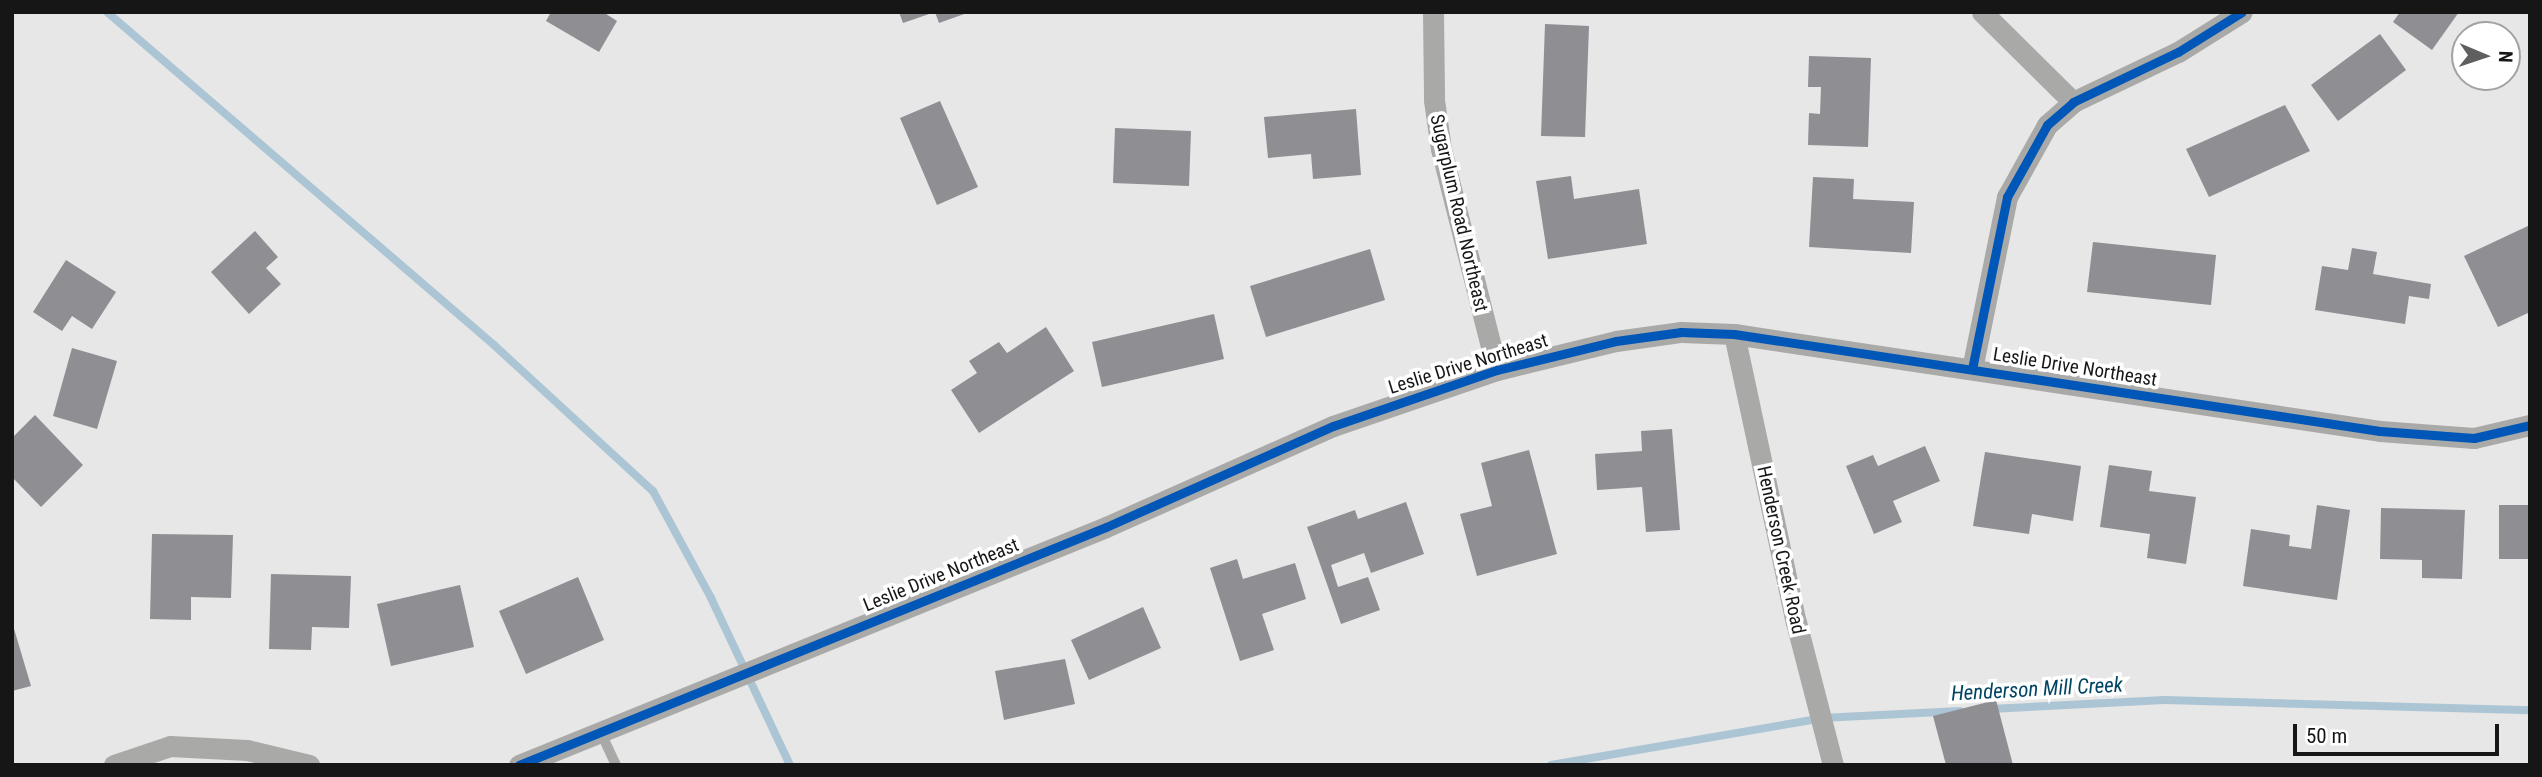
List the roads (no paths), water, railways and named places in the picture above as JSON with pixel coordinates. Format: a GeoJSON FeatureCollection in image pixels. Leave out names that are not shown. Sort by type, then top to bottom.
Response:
{"type":"FeatureCollection","features":[{"type":"Feature","properties":{"kind":"street"},"geometry":{"type":"LineString","coordinates":[[1426,12],[1433,12]]}},
{"type":"Feature","properties":{"kind":"street","name":"Sugarplum Road Northeast"},"geometry":{"type":"LineString","coordinates":[[1433,12],[1434,100],[1441,149],[1497,370]]}},
{"type":"Feature","properties":{"kind":"street"},"geometry":{"type":"LineString","coordinates":[[1982,12],[2073,102]]}},
{"type":"Feature","properties":{"kind":"street"},"geometry":{"type":"LineString","coordinates":[[1972,369],[2007,197],[2047,125],[2073,102],[2178,52],[2242,12]]}},
{"type":"Feature","properties":{"kind":"street","name":"Leslie Drive Northeast"},"geometry":{"type":"LineString","coordinates":[[519,765],[1106,527],[1333,426],[1497,370],[1616,341],[1681,332],[1734,334],[2380,431],[2474,438],[2530,425]]}},
{"type":"Feature","properties":{"kind":"street","name":"Henderson Creek Road"},"geometry":{"type":"LineString","coordinates":[[1734,334],[1796,622],[1833,765]]}},
{"type":"Feature","properties":{"kind":"street"},"geometry":{"type":"LineString","coordinates":[[114,765],[170,746],[247,750],[309,765]]}},
{"type":"Feature","properties":{"kind":"lane"},"geometry":{"type":"LineString","coordinates":[[601,733],[616,765]]}},
{"type":"Feature","properties":{"kind":"waterway"},"geometry":{"type":"LineString","coordinates":[[107,12],[494,345],[653,491],[711,598],[790,765]]}},
{"type":"Feature","properties":{"kind":"waterway","name":"Henderson Mill Creek"},"geometry":{"type":"LineString","coordinates":[[1991,709],[2165,700],[2530,710]]}},
{"type":"Feature","properties":{"kind":"waterway","name":"Henderson Mill Creek"},"geometry":{"type":"LineString","coordinates":[[1551,765],[1822,718],[1960,711]]}}]}
